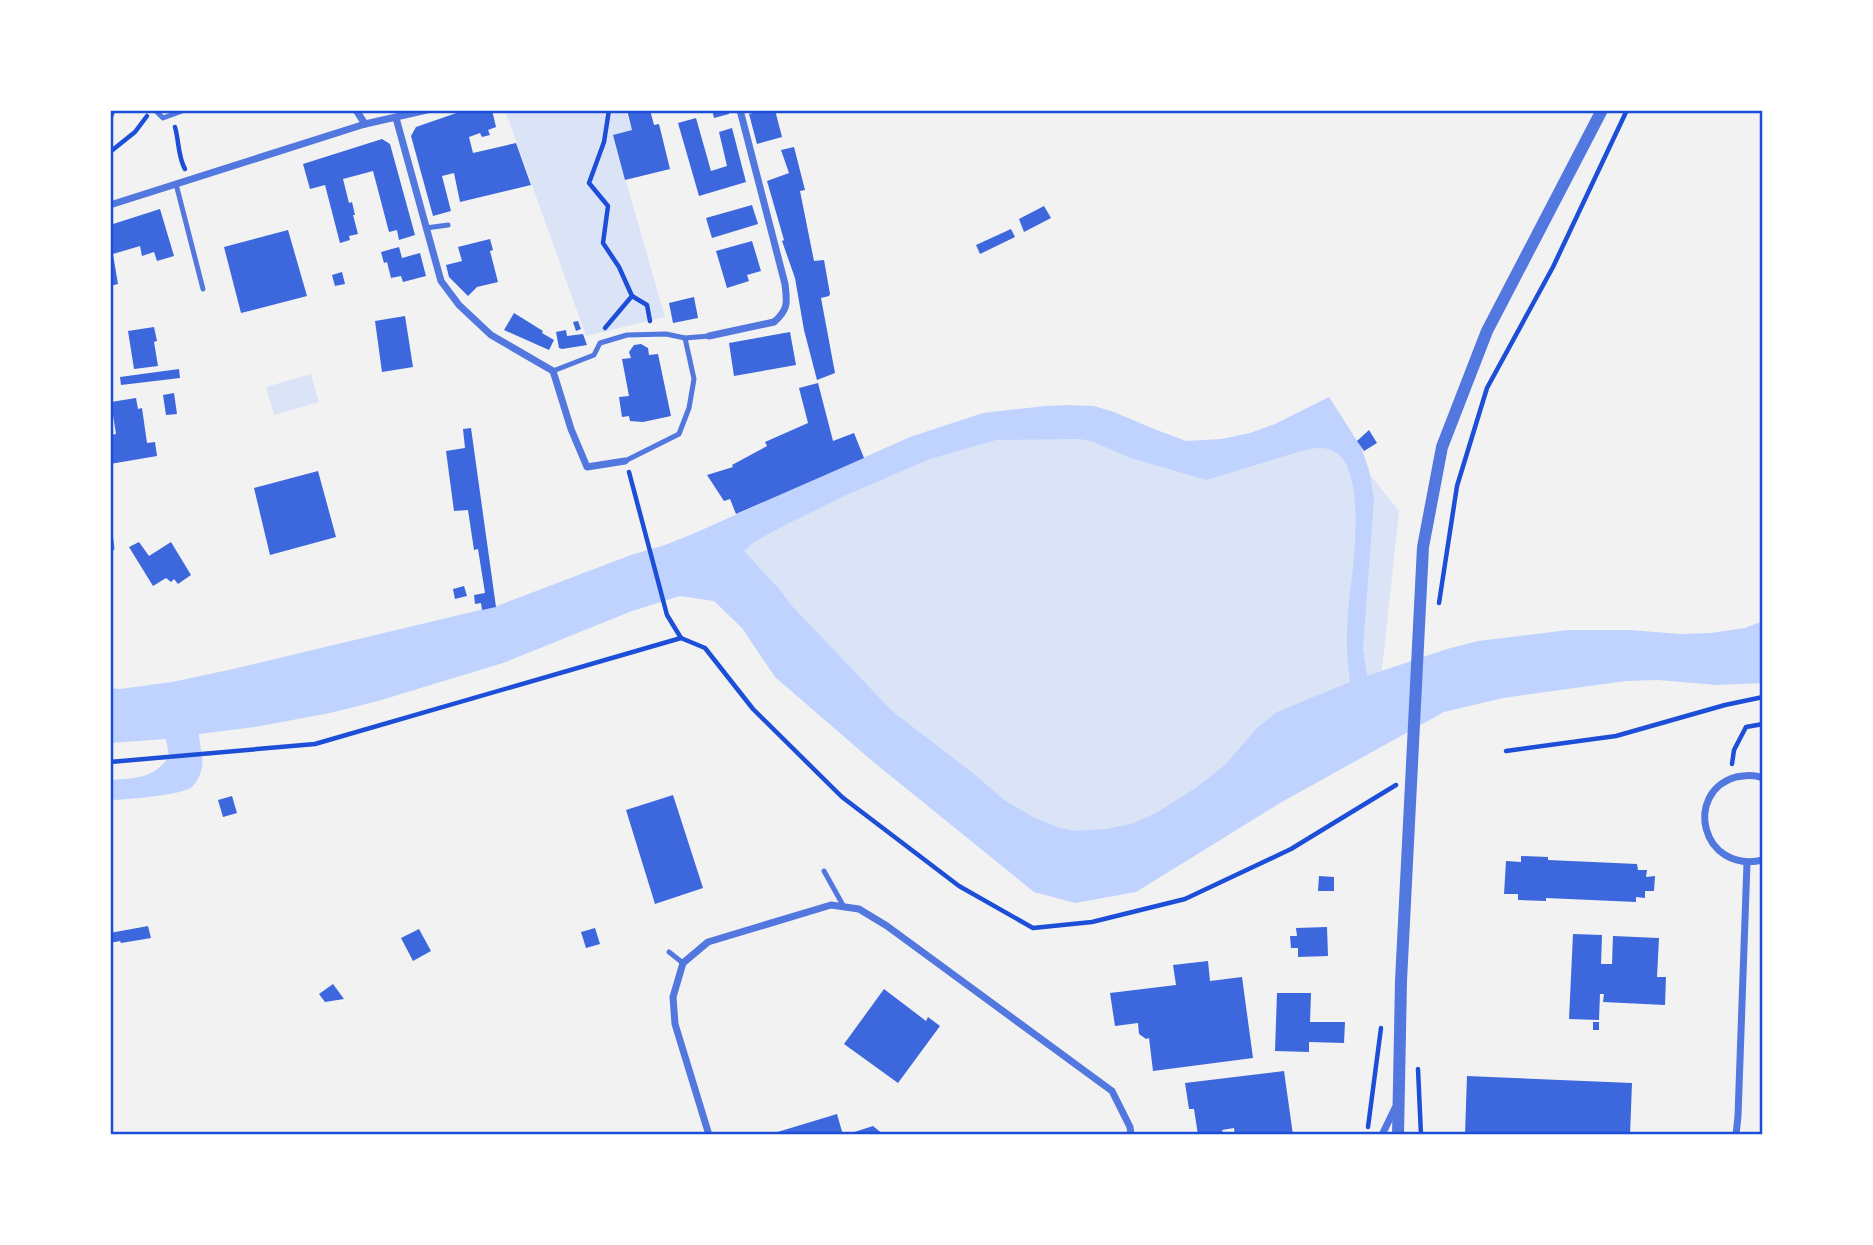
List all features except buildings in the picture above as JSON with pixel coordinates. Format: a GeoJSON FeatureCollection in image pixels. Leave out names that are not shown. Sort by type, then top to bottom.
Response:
{"type":"FeatureCollection","features":[{"type":"Feature","properties":{"kind":"street"},"geometry":{"type":"LineString","coordinates":[[356,110],[365,124]]}},
{"type":"Feature","properties":{"kind":"street"},"geometry":{"type":"LineString","coordinates":[[709,336],[774,322],[781,316],[787,304],[785,284],[740,110]]}},
{"type":"Feature","properties":{"kind":"street"},"geometry":{"type":"LineString","coordinates":[[1398,1135],[1401,981],[1423,547],[1442,447],[1486,331],[1602,110]]}},
{"type":"Feature","properties":{"kind":"street"},"geometry":{"type":"LineString","coordinates":[[110,205],[365,124],[425,111]]}},
{"type":"Feature","properties":{"kind":"street"},"geometry":{"type":"LineString","coordinates":[[396,118],[441,281],[459,305],[491,335],[553,370],[571,429],[587,467],[625,461]]}},
{"type":"Feature","properties":{"kind":"street"},"geometry":{"type":"LineString","coordinates":[[1763,778],[1743,775],[1730,779],[1717,787],[1709,799],[1705,813],[1705,828],[1720,852],[1733,860],[1747,863],[1763,860]]}},
{"type":"Feature","properties":{"kind":"street"},"geometry":{"type":"LineString","coordinates":[[1736,1135],[1747,863]]}},
{"type":"Feature","properties":{"kind":"street"},"geometry":{"type":"LineString","coordinates":[[709,1135],[676,1024],[673,997],[683,963],[708,942],[831,905],[859,909],[887,926],[1112,1091],[1130,1127],[1131,1135]]}},
{"type":"Feature","properties":{"kind":"street"},"geometry":{"type":"LineString","coordinates":[[1382,1135],[1399,1101]]}},
{"type":"Feature","properties":{"kind":"lane"},"geometry":{"type":"LineString","coordinates":[[153,110],[163,118],[185,110]]}},
{"type":"Feature","properties":{"kind":"lane"},"geometry":{"type":"LineString","coordinates":[[176,184],[203,289]]}},
{"type":"Feature","properties":{"kind":"lane"},"geometry":{"type":"LineString","coordinates":[[426,228],[448,225]]}},
{"type":"Feature","properties":{"kind":"lane"},"geometry":{"type":"LineString","coordinates":[[553,370],[594,355],[600,344],[627,335],[666,334],[685,338],[709,336]]}},
{"type":"Feature","properties":{"kind":"lane"},"geometry":{"type":"LineString","coordinates":[[625,461],[679,434],[689,408],[694,379],[685,338]]}},
{"type":"Feature","properties":{"kind":"lane"},"geometry":{"type":"LineString","coordinates":[[110,533],[112,548]]}},
{"type":"Feature","properties":{"kind":"lane"},"geometry":{"type":"LineString","coordinates":[[824,871],[844,907]]}},
{"type":"Feature","properties":{"kind":"lane"},"geometry":{"type":"LineString","coordinates":[[669,951],[683,963]]}},
{"type":"Feature","properties":{"kind":"path"},"geometry":{"type":"LineString","coordinates":[[110,152],[135,132],[153,110]]}},
{"type":"Feature","properties":{"kind":"path"},"geometry":{"type":"LineString","coordinates":[[609,110],[604,142],[589,183],[608,206],[603,243],[619,267],[632,296],[647,305],[653,334]]}},
{"type":"Feature","properties":{"kind":"path"},"geometry":{"type":"LineString","coordinates":[[1439,605],[1457,486],[1487,388],[1553,267],[1627,110]]}},
{"type":"Feature","properties":{"kind":"path"},"geometry":{"type":"LineString","coordinates":[[172,115],[179,139],[181,162],[190,179]]}},
{"type":"Feature","properties":{"kind":"path"},"geometry":{"type":"LineString","coordinates":[[605,342],[603,330],[632,296]]}},
{"type":"Feature","properties":{"kind":"path"},"geometry":{"type":"LineString","coordinates":[[625,461],[667,615],[681,638],[705,648],[753,709],[842,797],[959,886],[1033,928],[1092,922],[1185,899],[1291,849],[1397,784]]}},
{"type":"Feature","properties":{"kind":"path"},"geometry":{"type":"LineString","coordinates":[[110,761],[315,744],[681,638]]}},
{"type":"Feature","properties":{"kind":"path"},"geometry":{"type":"LineString","coordinates":[[1506,751],[1616,736],[1763,697]]}},
{"type":"Feature","properties":{"kind":"path"},"geometry":{"type":"LineString","coordinates":[[1730,779],[1734,750],[1746,727],[1763,724]]}},
{"type":"Feature","properties":{"kind":"shaded area"},"geometry":{"type":"Polygon","coordinates":[[[505,110],[625,110],[632,130],[613,136],[665,317],[586,336],[505,110]]]}},
{"type":"Feature","properties":{"kind":"shaded area"},"geometry":{"type":"Polygon","coordinates":[[[311,374],[319,402],[274,415],[266,387],[311,374]]]}},
{"type":"Feature","properties":{"kind":"shaded area"},"geometry":{"type":"Polygon","coordinates":[[[985,428],[1137,432],[1208,457],[1335,431],[1399,511],[1376,727],[1058,886],[706,583],[727,527],[985,428]]]}},
{"type":"Feature","properties":{"kind":"water"},"geometry":{"type":"Polygon","coordinates":[[[1329,397],[1361,447],[1374,498],[1363,649],[1367,676],[1478,641],[1568,630],[1711,633],[1745,628],[1763,621],[1763,683],[1717,685],[1658,680],[1626,681],[1503,698],[1444,712],[1280,803],[1136,892],[1075,903],[1034,892],[871,760],[775,677],[742,628],[714,601],[680,596],[632,611],[503,663],[378,701],[255,727],[199,734],[202,767],[192,787],[166,795],[110,800],[110,780],[136,778],[150,773],[157,770],[169,757],[166,739],[110,743],[110,688],[172,682],[497,606],[631,555],[665,545],[910,437],[983,413],[1046,406],[1094,406],[1186,441],[1221,439],[1275,424],[1329,397]],[[996,440],[930,459],[785,525],[754,542],[744,551],[792,606],[892,711],[1004,800],[1035,818],[1076,831],[1131,824],[1156,813],[1224,766],[1256,729],[1277,712],[1350,682],[1347,632],[1355,545],[1355,499],[1345,462],[1335,452],[1322,448],[1307,450],[1206,480],[1131,458],[1091,441],[996,440]]]}}]}
